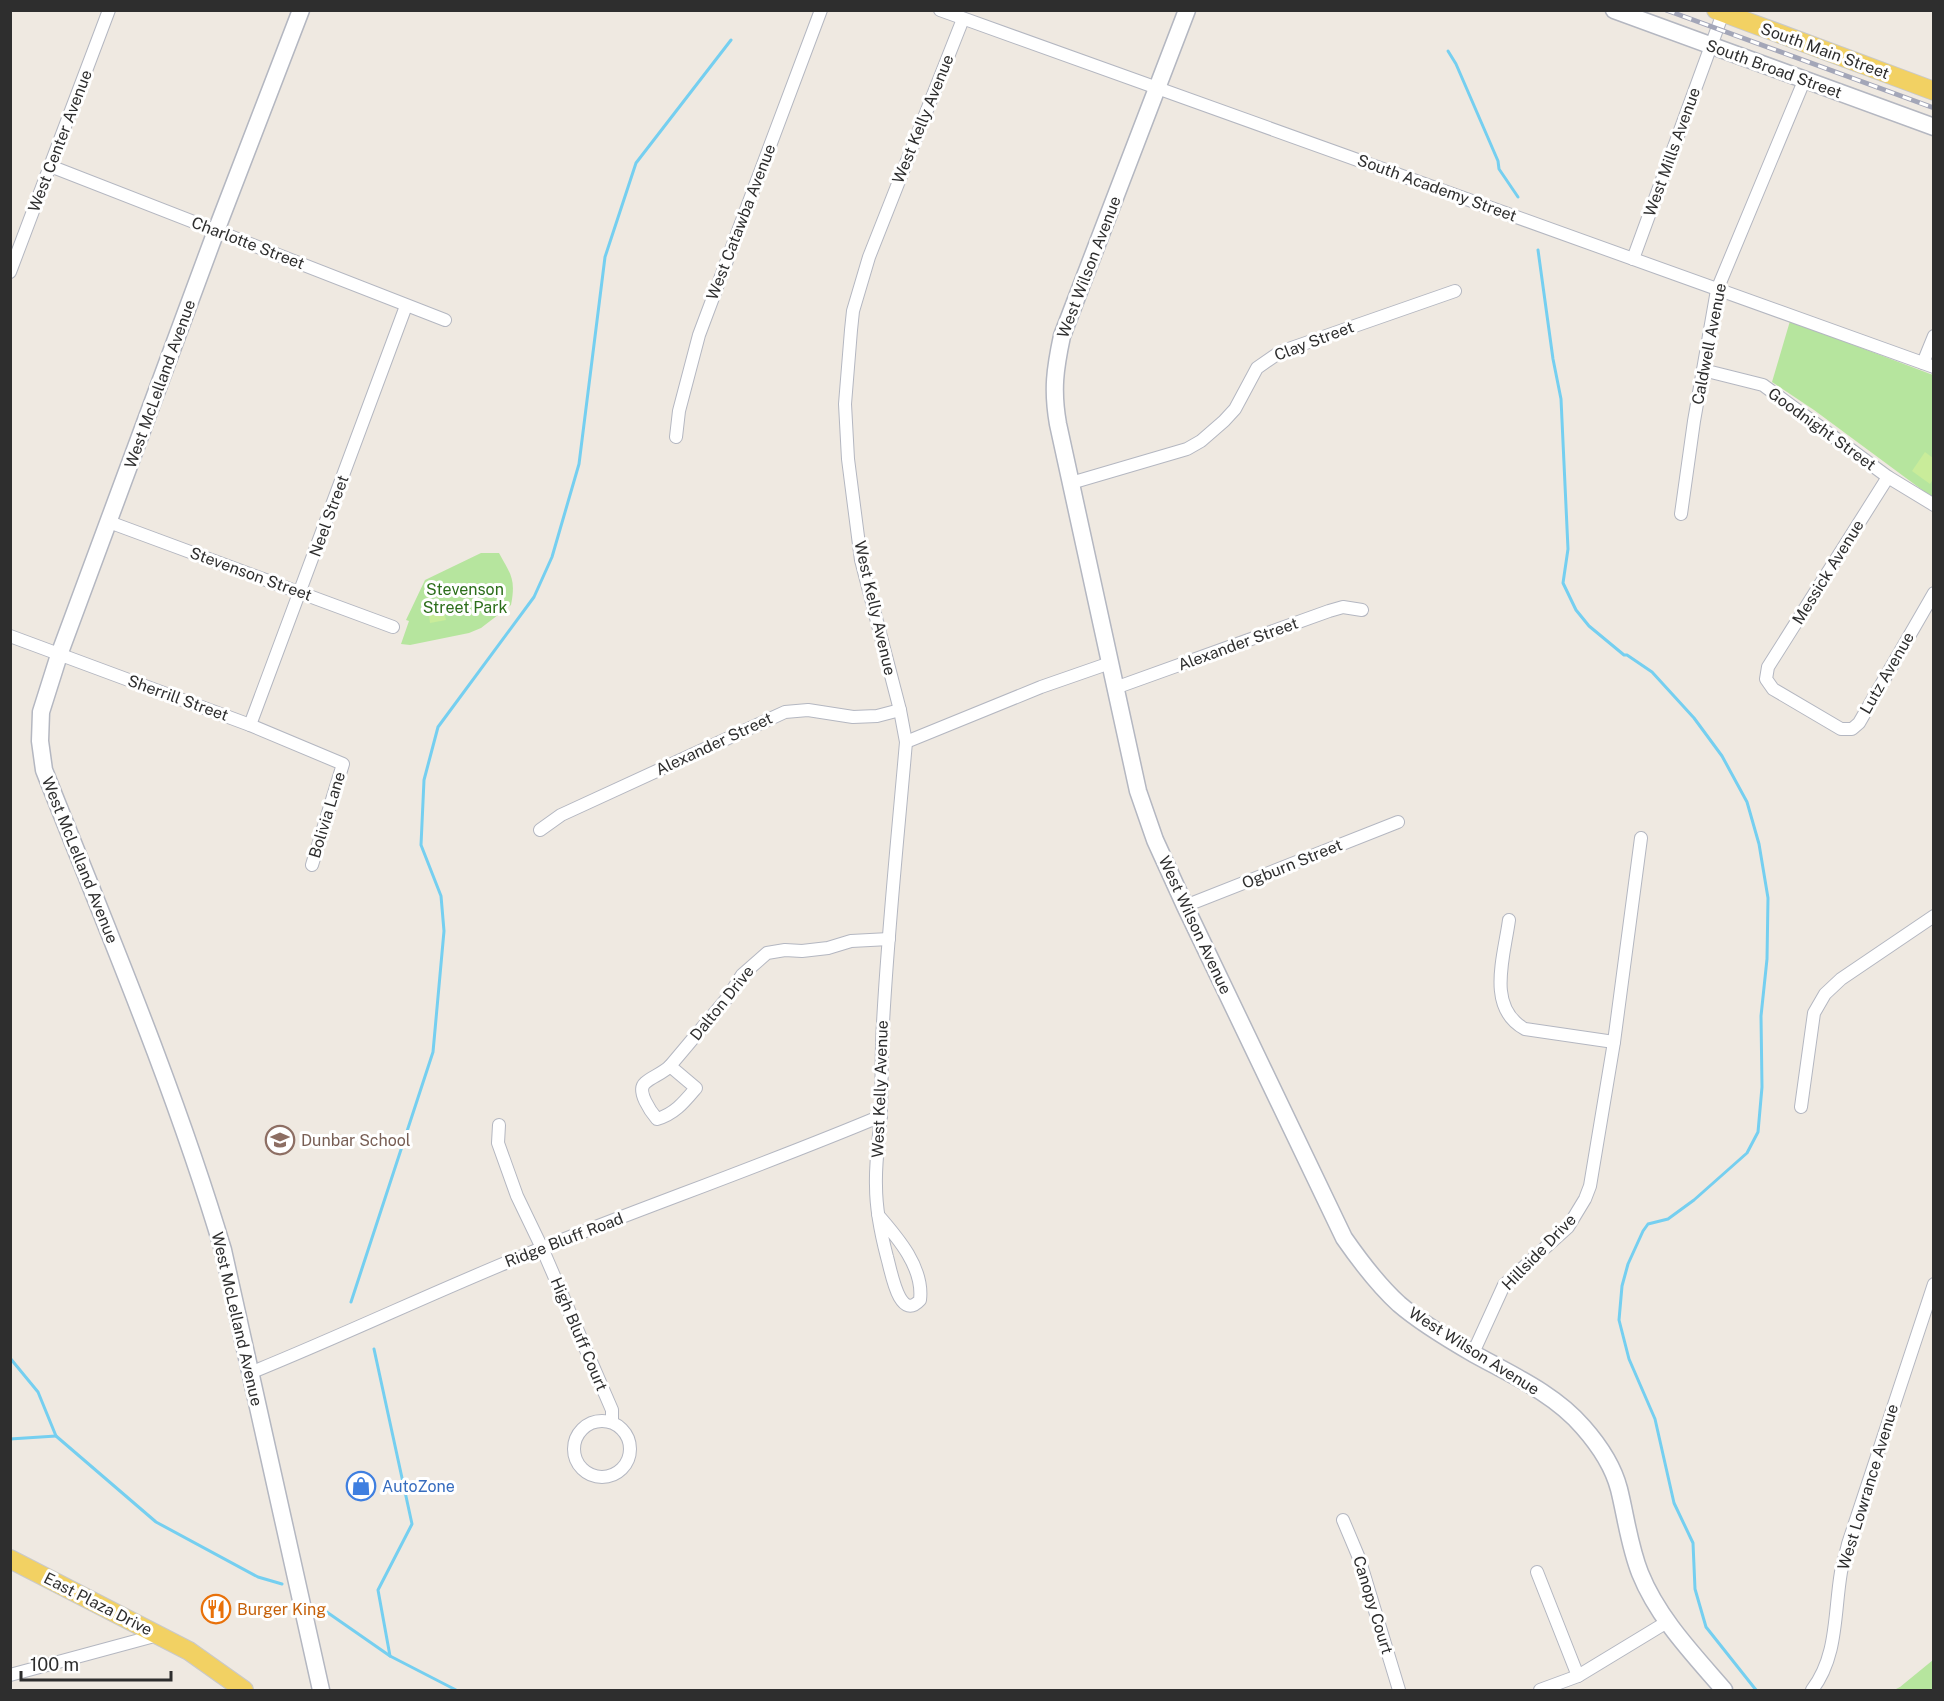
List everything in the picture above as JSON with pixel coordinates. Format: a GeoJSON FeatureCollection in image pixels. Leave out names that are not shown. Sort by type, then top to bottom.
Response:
{"type":"FeatureCollection","features":[{"type":"Feature","properties":{"kind":"main road","name":"South Main Street"},"geometry":{"type":"LineString","coordinates":[[1720,12],[1934,91]]}},
{"type":"Feature","properties":{"kind":"main road","name":"East Plaza Drive"},"geometry":{"type":"LineString","coordinates":[[10,1559],[189,1651],[244,1690]]}},
{"type":"Feature","properties":{"kind":"street","name":"West Center Avenue"},"geometry":{"type":"LineString","coordinates":[[10,272],[109,10]]}},
{"type":"Feature","properties":{"kind":"street","name":"West McLelland Avenue"},"geometry":{"type":"LineString","coordinates":[[301,10],[216,231],[59,654],[41,712],[40,741],[44,770],[163,1069],[224,1250],[321,1690]]}},
{"type":"Feature","properties":{"kind":"street","name":"West Catawba Avenue"},"geometry":{"type":"LineString","coordinates":[[676,437],[679,411],[699,335],[821,10]]}},
{"type":"Feature","properties":{"kind":"street","name":"South Academy Street"},"geometry":{"type":"LineString","coordinates":[[940,10],[1928,365]]}},
{"type":"Feature","properties":{"kind":"street","name":"West Wilson Avenue"},"geometry":{"type":"LineString","coordinates":[[1187,10],[1062,336],[1055,368],[1053,396],[1138,791],[1155,840],[1185,906],[1344,1238],[1361,1262],[1398,1303],[1420,1321],[1543,1393],[1583,1426],[1611,1467],[1618,1487],[1632,1551],[1652,1599],[1667,1622],[1724,1690]]}},
{"type":"Feature","properties":{"kind":"street","name":"South Broad Street"},"geometry":{"type":"LineString","coordinates":[[1614,10],[1934,127]]}},
{"type":"Feature","properties":{"kind":"street","name":"West Mills Avenue"},"geometry":{"type":"LineString","coordinates":[[1633,259],[1712,46],[1720,12]]}},
{"type":"Feature","properties":{"kind":"street","name":"West Kelly Avenue"},"geometry":{"type":"LineString","coordinates":[[878,1215],[904,1248],[916,1273],[921,1294],[920,1300],[913,1305],[903,1302],[896,1290],[879,1226],[878,1215],[876,1185],[881,1116],[882,1024],[906,742],[900,710],[861,560],[848,459],[846,404],[853,311],[869,257],[963,19]]}},
{"type":"Feature","properties":{"kind":"street","name":"Caldwell Avenue"},"geometry":{"type":"LineString","coordinates":[[1681,514],[1717,290],[1804,81]]}},
{"type":"Feature","properties":{"kind":"street","name":"Charlotte Street"},"geometry":{"type":"LineString","coordinates":[[50,166],[446,320]]}},
{"type":"Feature","properties":{"kind":"street","name":"Clay Street"},"geometry":{"type":"LineString","coordinates":[[1071,483],[1187,448],[1201,441],[1234,409],[1257,368],[1280,352],[1455,291]]}},
{"type":"Feature","properties":{"kind":"street","name":"Neel Street"},"geometry":{"type":"LineString","coordinates":[[250,725],[406,306]]}},
{"type":"Feature","properties":{"kind":"street"},"geometry":{"type":"LineString","coordinates":[[1928,365],[1934,336]]}},
{"type":"Feature","properties":{"kind":"street","name":"Goodnight Street"},"geometry":{"type":"LineString","coordinates":[[1703,370],[1763,385],[1888,477],[1934,505]]}},
{"type":"Feature","properties":{"kind":"street","name":"Messick Avenue"},"geometry":{"type":"LineString","coordinates":[[1859,723],[1852,729],[1841,729],[1773,689],[1766,679],[1768,667],[1888,477]]}},
{"type":"Feature","properties":{"kind":"street","name":"Stevenson Street"},"geometry":{"type":"LineString","coordinates":[[109,522],[393,627]]}},
{"type":"Feature","properties":{"kind":"street","name":"Lutz Avenue"},"geometry":{"type":"LineString","coordinates":[[1859,723],[1934,593]]}},
{"type":"Feature","properties":{"kind":"street","name":"Alexander Street"},"geometry":{"type":"LineString","coordinates":[[1115,688],[1329,611],[1343,608],[1362,610]]}},
{"type":"Feature","properties":{"kind":"street","name":"Sherrill Street"},"geometry":{"type":"LineString","coordinates":[[10,636],[250,725],[343,764]]}},
{"type":"Feature","properties":{"kind":"street"},"geometry":{"type":"LineString","coordinates":[[906,742],[1041,687],[1110,663]]}},
{"type":"Feature","properties":{"kind":"street","name":"Alexander Street"},"geometry":{"type":"LineString","coordinates":[[540,830],[561,815],[785,712],[808,710],[854,717],[877,716],[900,710]]}},
{"type":"Feature","properties":{"kind":"street","name":"Bolivia Lane"},"geometry":{"type":"LineString","coordinates":[[312,865],[343,764]]}},
{"type":"Feature","properties":{"kind":"street","name":"Ogburn Street"},"geometry":{"type":"LineString","coordinates":[[1185,906],[1398,822]]}},
{"type":"Feature","properties":{"kind":"street","name":"Hillside Drive"},"geometry":{"type":"LineString","coordinates":[[1473,1353],[1504,1285],[1568,1227],[1586,1199],[1594,1166],[1614,1042],[1641,838]]}},
{"type":"Feature","properties":{"kind":"street"},"geometry":{"type":"LineString","coordinates":[[1801,1107],[1814,1013],[1825,994],[1841,979],[1934,916]]}},
{"type":"Feature","properties":{"kind":"street"},"geometry":{"type":"LineString","coordinates":[[1509,920],[1500,992],[1506,1013],[1515,1024],[1525,1029],[1614,1042]]}},
{"type":"Feature","properties":{"kind":"street","name":"Dalton Drive"},"geometry":{"type":"LineString","coordinates":[[670,1066],[696,1088],[678,1108],[665,1117],[657,1119],[643,1095],[642,1088],[645,1082],[663,1074],[728,997],[742,975],[766,953],[828,948],[851,941],[889,939]]}},
{"type":"Feature","properties":{"kind":"street","name":"Ridge Bluff Road"},"geometry":{"type":"LineString","coordinates":[[250,1373],[542,1248],[881,1116]]}},
{"type":"Feature","properties":{"kind":"street","name":"High Bluff Court"},"geometry":{"type":"LineString","coordinates":[[499,1125],[498,1143],[517,1196],[612,1410],[612,1422]]}},
{"type":"Feature","properties":{"kind":"street","name":"West Lowrance Avenue"},"geometry":{"type":"LineString","coordinates":[[1812,1690],[1824,1673],[1831,1651],[1841,1570],[1848,1544],[1934,1284]]}},
{"type":"Feature","properties":{"kind":"street","name":"High Bluff Court"},"geometry":{"type":"LineString","coordinates":[[601,1420],[612,1422],[628,1437],[631,1448],[629,1459],[614,1475],[603,1478],[592,1476],[576,1461],[573,1450],[575,1439],[581,1429],[590,1423],[601,1420]]}},
{"type":"Feature","properties":{"kind":"street","name":"Canopy Court"},"geometry":{"type":"LineString","coordinates":[[1343,1520],[1359,1558],[1399,1690]]}},
{"type":"Feature","properties":{"kind":"street"},"geometry":{"type":"LineString","coordinates":[[1537,1572],[1578,1676]]}},
{"type":"Feature","properties":{"kind":"street"},"geometry":{"type":"LineString","coordinates":[[1540,1690],[1578,1676],[1667,1622]]}},
{"type":"Feature","properties":{"kind":"street"},"geometry":{"type":"LineString","coordinates":[[10,1675],[158,1635]]}},
{"type":"Feature","properties":{"kind":"street"},"geometry":{"type":"LineString","coordinates":[[310,1690],[318,1672]]}},
{"type":"Feature","properties":{"kind":"green space"},"geometry":{"type":"Polygon","coordinates":[[[1790,321],[1933,375],[1933,498],[1814,410],[1772,382],[1790,321]]]}},
{"type":"Feature","properties":{"kind":"green space"},"geometry":{"type":"Polygon","coordinates":[[[1925,452],[1933,458],[1933,479],[1930,484],[1912,471],[1925,452]]]}},
{"type":"Feature","properties":{"kind":"green space","name":"Stevenson Street Park"},"geometry":{"type":"Polygon","coordinates":[[[481,553],[499,553],[513,583],[511,605],[481,628],[469,633],[410,645],[401,644],[409,621],[406,620],[425,580],[481,553]]]}},
{"type":"Feature","properties":{"kind":"green space"},"geometry":{"type":"Polygon","coordinates":[[[442,602],[446,620],[430,623],[428,605],[442,602]]]}},
{"type":"Feature","properties":{"kind":"green space"},"geometry":{"type":"Polygon","coordinates":[[[1933,1660],[1933,1690],[1894,1690],[1900,1687],[1933,1660]]]}},
{"type":"Feature","properties":{"kind":"waterway"},"geometry":{"type":"LineString","coordinates":[[351,1302],[433,1052],[444,931],[441,896],[421,845],[424,780],[438,727],[534,597],[552,557],[579,464],[605,257],[636,163],[731,40]]}},
{"type":"Feature","properties":{"kind":"waterway"},"geometry":{"type":"LineString","coordinates":[[1448,51],[1456,64],[1498,161],[1499,169],[1518,197]]}},
{"type":"Feature","properties":{"kind":"waterway"},"geometry":{"type":"LineString","coordinates":[[1538,250],[1553,359],[1561,399],[1568,549],[1563,583],[1576,610],[1589,626],[1624,655],[1652,672],[1694,718],[1722,756],[1747,802],[1759,844],[1768,898],[1767,959],[1761,1016],[1762,1087],[1758,1132],[1747,1153],[1694,1200],[1668,1219],[1648,1224],[1628,1264],[1622,1286],[1619,1320],[1629,1359],[1655,1419],[1674,1503],[1693,1543],[1695,1589],[1706,1627],[1756,1690]]}},
{"type":"Feature","properties":{"kind":"waterway"},"geometry":{"type":"LineString","coordinates":[[374,1349],[412,1524],[378,1590],[390,1656]]}},
{"type":"Feature","properties":{"kind":"waterway"},"geometry":{"type":"LineString","coordinates":[[10,1358],[38,1392],[56,1436],[156,1522],[258,1577],[282,1584]]}},
{"type":"Feature","properties":{"kind":"waterway"},"geometry":{"type":"LineString","coordinates":[[10,1439],[56,1436]]}},
{"type":"Feature","properties":{"kind":"waterway"},"geometry":{"type":"LineString","coordinates":[[321,1608],[390,1656],[456,1690]]}},
{"type":"Feature","properties":{"kind":"railway"},"geometry":{"type":"LineString","coordinates":[[1666,10],[1934,108]]}},
{"type":"Feature","properties":{"kind":"place","name":"Dunbar School"},"geometry":{"type":"Point","coordinates":[280,1140]}},
{"type":"Feature","properties":{"kind":"place","name":"AutoZone"},"geometry":{"type":"Point","coordinates":[361,1486]}},
{"type":"Feature","properties":{"kind":"place","name":"Burger King"},"geometry":{"type":"Point","coordinates":[216,1609]}}]}
